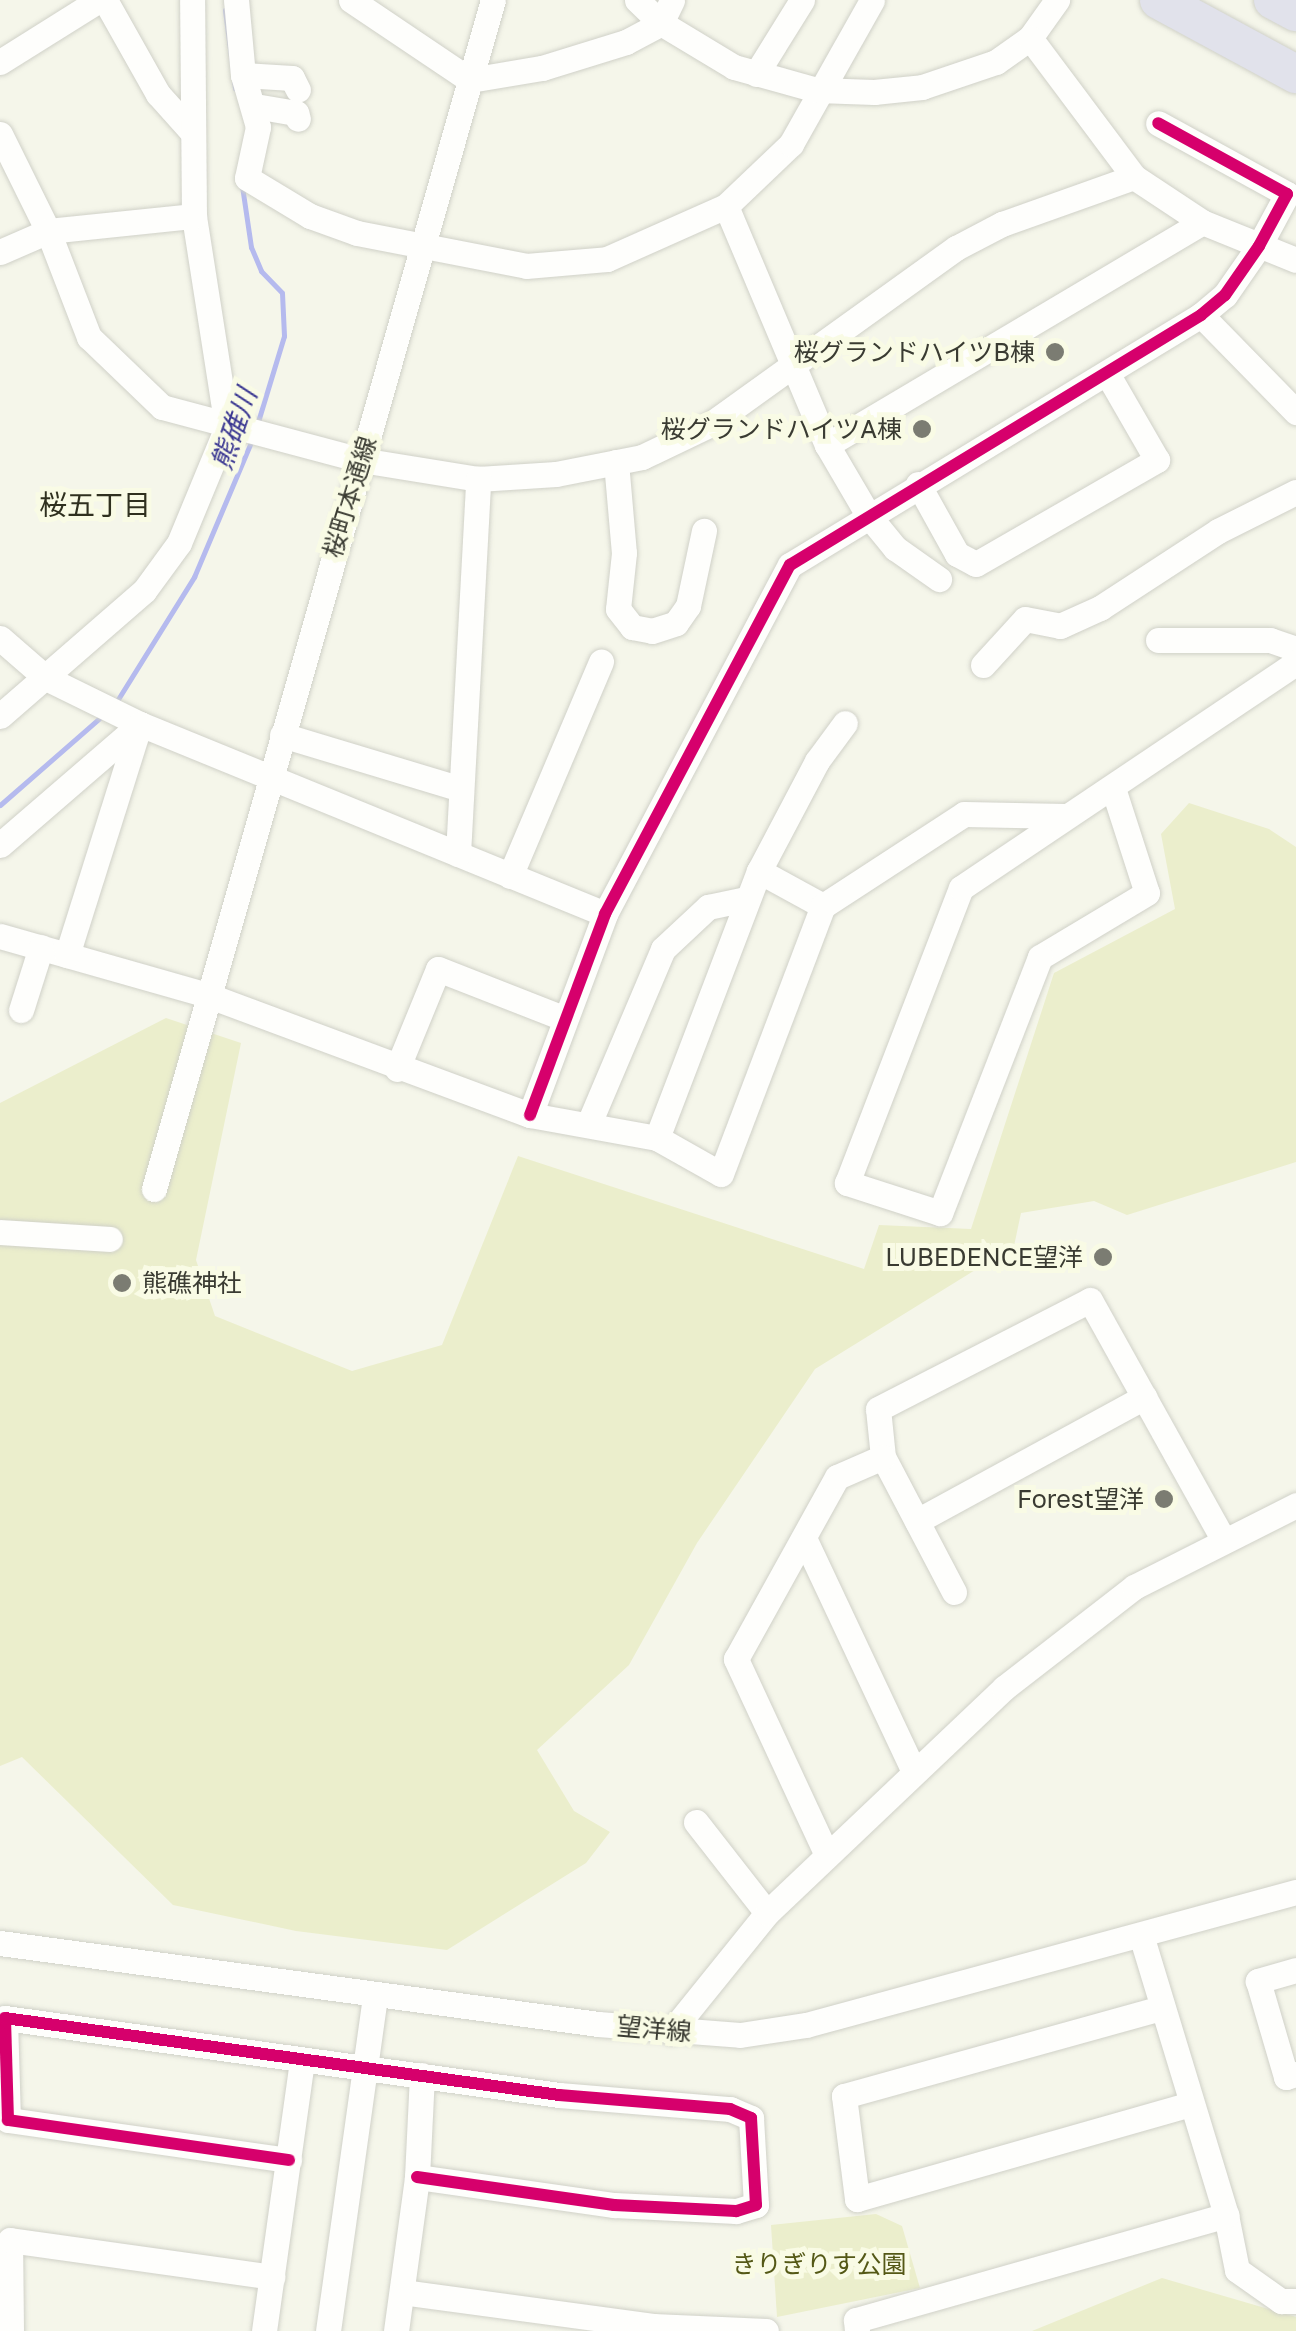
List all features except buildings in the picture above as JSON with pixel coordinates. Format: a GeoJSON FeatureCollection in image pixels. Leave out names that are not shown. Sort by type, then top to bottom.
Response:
{"type":"FeatureCollection","features":[{"type":"Feature","properties":{"kind":"highway"},"geometry":{"type":"LineString","coordinates":[[1159,0],[1296,74]]}},
{"type":"Feature","properties":{"kind":"highway"},"geometry":{"type":"LineString","coordinates":[[1272,0],[1296,12]]}},
{"type":"Feature","properties":{"kind":"street"},"geometry":{"type":"LineString","coordinates":[[0,62],[102,0],[158,94],[192,132]]}},
{"type":"Feature","properties":{"kind":"street"},"geometry":{"type":"LineString","coordinates":[[0,716],[123,615],[166,562],[245,432],[194,216],[192,0]]}},
{"type":"Feature","properties":{"kind":"street"},"geometry":{"type":"LineString","coordinates":[[236,0],[243,75],[255,106],[258,128],[247,178],[310,216],[424,250],[500,264],[579,264],[644,246],[726,206],[792,144],[817,90],[872,0]]}},
{"type":"Feature","properties":{"kind":"street"},"geometry":{"type":"LineString","coordinates":[[351,0],[470,80],[542,68],[626,42],[666,12]]}},
{"type":"Feature","properties":{"kind":"street","name":"桜町本通線"},"geometry":{"type":"LineString","coordinates":[[154,1189],[493,0]]}},
{"type":"Feature","properties":{"kind":"street"},"geometry":{"type":"LineString","coordinates":[[637,0],[666,12],[708,56],[817,90],[922,87],[996,62],[1030,38],[1057,0]]}},
{"type":"Feature","properties":{"kind":"street"},"geometry":{"type":"LineString","coordinates":[[756,74],[802,0]]}},
{"type":"Feature","properties":{"kind":"street"},"geometry":{"type":"LineString","coordinates":[[1030,38],[1134,177],[1202,222],[1296,260]]}},
{"type":"Feature","properties":{"kind":"street"},"geometry":{"type":"LineString","coordinates":[[243,75],[292,78],[298,90]]}},
{"type":"Feature","properties":{"kind":"street"},"geometry":{"type":"LineString","coordinates":[[255,106],[296,113],[298,119]]}},
{"type":"Feature","properties":{"kind":"street"},"geometry":{"type":"LineString","coordinates":[[530,1114],[604,914],[780,578],[805,551],[1108,376],[1201,314],[1225,295],[1258,246],[1287,194],[1158,123]]}},
{"type":"Feature","properties":{"kind":"street"},"geometry":{"type":"LineString","coordinates":[[0,134],[48,231],[89,337],[162,407],[361,460],[478,479],[616,462],[711,424],[956,248],[1002,224],[1134,177]]}},
{"type":"Feature","properties":{"kind":"street"},"geometry":{"type":"LineString","coordinates":[[726,206],[827,446],[868,515],[895,548],[939,579]]}},
{"type":"Feature","properties":{"kind":"street"},"geometry":{"type":"LineString","coordinates":[[0,252],[48,231],[194,216]]}},
{"type":"Feature","properties":{"kind":"street"},"geometry":{"type":"LineString","coordinates":[[827,446],[1202,222]]}},
{"type":"Feature","properties":{"kind":"street"},"geometry":{"type":"LineString","coordinates":[[1201,314],[1296,412]]}},
{"type":"Feature","properties":{"kind":"street"},"geometry":{"type":"LineString","coordinates":[[918,484],[957,554],[976,564],[992,555],[1157,460],[1108,376]]}},
{"type":"Feature","properties":{"kind":"street"},"geometry":{"type":"LineString","coordinates":[[616,462],[624,553],[618,608],[632,627],[652,631],[676,623],[688,606],[704,531]]}},
{"type":"Feature","properties":{"kind":"street"},"geometry":{"type":"LineString","coordinates":[[458,854],[478,479]]}},
{"type":"Feature","properties":{"kind":"street"},"geometry":{"type":"LineString","coordinates":[[983,665],[1025,619],[1060,626],[1100,608],[1204,539],[1296,492]]}},
{"type":"Feature","properties":{"kind":"street"},"geometry":{"type":"LineString","coordinates":[[0,638],[46,678],[119,714],[604,914]]}},
{"type":"Feature","properties":{"kind":"street"},"geometry":{"type":"LineString","coordinates":[[1158,640],[1270,640],[1296,649]]}},
{"type":"Feature","properties":{"kind":"street"},"geometry":{"type":"LineString","coordinates":[[510,876],[601,662]]}},
{"type":"Feature","properties":{"kind":"street"},"geometry":{"type":"LineString","coordinates":[[1113,788],[1147,893],[1040,957],[940,1213],[847,1182],[960,888],[1296,663]]}},
{"type":"Feature","properties":{"kind":"street"},"geometry":{"type":"LineString","coordinates":[[0,845],[119,714]]}},
{"type":"Feature","properties":{"kind":"street"},"geometry":{"type":"LineString","coordinates":[[67,955],[119,714]]}},
{"type":"Feature","properties":{"kind":"street"},"geometry":{"type":"LineString","coordinates":[[657,1138],[759,871],[817,760],[845,723]]}},
{"type":"Feature","properties":{"kind":"street"},"geometry":{"type":"LineString","coordinates":[[282,735],[462,789]]}},
{"type":"Feature","properties":{"kind":"street"},"geometry":{"type":"LineString","coordinates":[[0,936],[207,995],[396,1069],[530,1114],[590,1121],[657,1138],[721,1174],[823,906],[964,814],[1066,816]]}},
{"type":"Feature","properties":{"kind":"street"},"geometry":{"type":"LineString","coordinates":[[759,871],[823,906]]}},
{"type":"Feature","properties":{"kind":"street"},"geometry":{"type":"LineString","coordinates":[[590,1121],[662,949],[708,906],[747,899]]}},
{"type":"Feature","properties":{"kind":"street"},"geometry":{"type":"LineString","coordinates":[[22,1010],[40,947]]}},
{"type":"Feature","properties":{"kind":"street"},"geometry":{"type":"LineString","coordinates":[[396,1069],[438,969],[564,1018]]}},
{"type":"Feature","properties":{"kind":"street"},"geometry":{"type":"LineString","coordinates":[[0,1232],[110,1239]]}},
{"type":"Feature","properties":{"kind":"street"},"geometry":{"type":"LineString","coordinates":[[954,1592],[884,1457],[878,1408],[1090,1300],[1222,1537]]}},
{"type":"Feature","properties":{"kind":"street"},"geometry":{"type":"LineString","coordinates":[[917,1521],[1144,1397]]}},
{"type":"Feature","properties":{"kind":"street"},"geometry":{"type":"LineString","coordinates":[[826,1853],[736,1659],[837,1476],[884,1457]]}},
{"type":"Feature","properties":{"kind":"street"},"geometry":{"type":"LineString","coordinates":[[671,2032],[767,1913],[826,1853],[913,1770],[1101,1609],[1222,1537],[1296,1506]]}},
{"type":"Feature","properties":{"kind":"street"},"geometry":{"type":"LineString","coordinates":[[805,1540],[913,1770]]}},
{"type":"Feature","properties":{"kind":"street"},"geometry":{"type":"LineString","coordinates":[[696,1822],[767,1913]]}},
{"type":"Feature","properties":{"kind":"street","name":"望洋線"},"geometry":{"type":"LineString","coordinates":[[0,1943],[671,2032],[740,2035],[806,2026],[1296,1892]]}},
{"type":"Feature","properties":{"kind":"street"},"geometry":{"type":"LineString","coordinates":[[1141,1935],[1160,2008],[1226,2215],[1236,2270],[1281,2300],[1296,2301]]}},
{"type":"Feature","properties":{"kind":"street"},"geometry":{"type":"LineString","coordinates":[[1296,1970],[1258,1981],[1286,2077],[1296,2074]]}},
{"type":"Feature","properties":{"kind":"street"},"geometry":{"type":"LineString","coordinates":[[328,2331],[374,1995]]}},
{"type":"Feature","properties":{"kind":"street"},"geometry":{"type":"LineString","coordinates":[[1160,2008],[844,2096],[856,2198],[1190,2104]]}},
{"type":"Feature","properties":{"kind":"street"},"geometry":{"type":"LineString","coordinates":[[289,2160],[8,2120],[5,2018],[637,2104],[730,2108],[751,2118],[756,2205],[736,2210],[614,2204],[417,2177]]}},
{"type":"Feature","properties":{"kind":"street"},"geometry":{"type":"LineString","coordinates":[[264,2331],[302,2061]]}},
{"type":"Feature","properties":{"kind":"street"},"geometry":{"type":"LineString","coordinates":[[396,2331],[417,2177],[422,2076]]}},
{"type":"Feature","properties":{"kind":"street"},"geometry":{"type":"LineString","coordinates":[[858,2331],[856,2320],[1226,2215]]}},
{"type":"Feature","properties":{"kind":"street"},"geometry":{"type":"LineString","coordinates":[[11,2331],[10,2240],[272,2277]]}},
{"type":"Feature","properties":{"kind":"street"},"geometry":{"type":"LineString","coordinates":[[402,2292],[653,2326],[766,2331]]}},
{"type":"Feature","properties":{"kind":"green space"},"geometry":{"type":"Polygon","coordinates":[[[1189,803],[1269,829],[1296,847],[1296,1162],[1127,1215],[1094,1201],[1021,1213],[1014,1246],[815,1369],[697,1543],[629,1665],[537,1750],[574,1811],[610,1832],[586,1863],[447,1950],[296,1931],[173,1905],[22,1757],[0,1766],[0,1103],[166,1018],[241,1043],[196,1260],[215,1316],[352,1371],[442,1345],[518,1156],[864,1269],[879,1225],[971,1229],[1054,973],[1175,909],[1161,834],[1189,803]]]}},
{"type":"Feature","properties":{"kind":"green space","name":"きりぎりす公園"},"geometry":{"type":"Polygon","coordinates":[[[876,2214],[902,2226],[920,2288],[777,2317],[771,2225],[876,2214]]]}},
{"type":"Feature","properties":{"kind":"green space"},"geometry":{"type":"Polygon","coordinates":[[[1162,2278],[1296,2317],[1296,2331],[1032,2331],[1162,2278]]]}},
{"type":"Feature","properties":{"kind":"waterway","name":"熊碓川"},"geometry":{"type":"LineString","coordinates":[[225,10],[235,88]]}},
{"type":"Feature","properties":{"kind":"waterway","name":"熊碓川"},"geometry":{"type":"LineString","coordinates":[[242,186],[251,247],[261,271],[282,293],[284,336],[257,425]]}},
{"type":"Feature","properties":{"kind":"waterway","name":"熊碓川"},"geometry":{"type":"LineString","coordinates":[[115,704],[194,577],[252,440]]}},
{"type":"Feature","properties":{"kind":"waterway","name":"熊碓川"},"geometry":{"type":"LineString","coordinates":[[0,805],[103,715]]}},
{"type":"Feature","properties":{"kind":"cycle path"},"geometry":{"type":"LineString","coordinates":[[530,1115],[605,914],[790,565],[1201,315],[1225,295],[1259,246],[1287,194],[1158,123]]}},
{"type":"Feature","properties":{"kind":"cycle path"},"geometry":{"type":"LineString","coordinates":[[289,2160],[8,2120],[5,2018],[559,2095],[730,2109],[751,2118],[756,2205],[736,2211],[614,2205],[417,2177]]}},
{"type":"Feature","properties":{"kind":"place","name":"桜グランドハイツB棟"},"geometry":{"type":"Point","coordinates":[1055,352]}},
{"type":"Feature","properties":{"kind":"place","name":"桜グランドハイツA棟"},"geometry":{"type":"Point","coordinates":[922,429]}},
{"type":"Feature","properties":{"kind":"place","name":"LUBEDENCE望洋"},"geometry":{"type":"Point","coordinates":[1103,1257]}},
{"type":"Feature","properties":{"kind":"place","name":"熊礁神社"},"geometry":{"type":"Point","coordinates":[122,1283]}},
{"type":"Feature","properties":{"kind":"place","name":"Forest望洋"},"geometry":{"type":"Point","coordinates":[1164,1499]}},
{"type":"Feature","properties":{"kind":"district","name":"桜五丁目"},"geometry":{"type":"Point","coordinates":[95,505]}}]}
